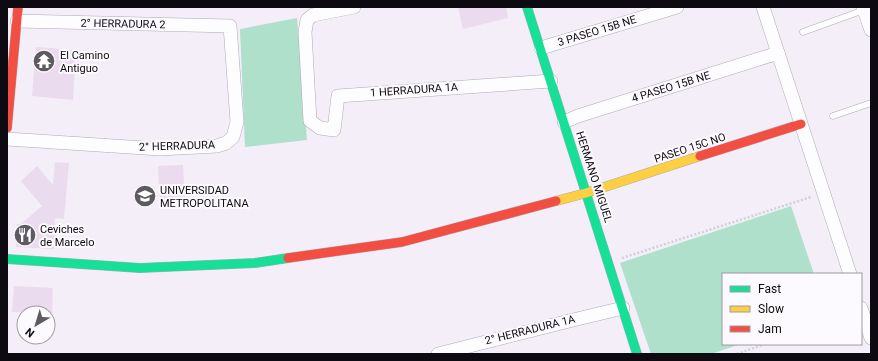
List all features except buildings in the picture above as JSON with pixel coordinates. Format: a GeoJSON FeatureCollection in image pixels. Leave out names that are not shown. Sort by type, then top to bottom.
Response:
{"type":"FeatureCollection","features":[{"type":"Feature","properties":{"kind":"street"},"geometry":{"type":"LineString","coordinates":[[7,128],[18,7]]}},
{"type":"Feature","properties":{"kind":"street","name":"1 HERRADURA 1A"},"geometry":{"type":"LineString","coordinates":[[354,7],[313,15],[307,20],[305,32],[310,120],[320,128],[334,130],[338,96],[551,81]]}},
{"type":"Feature","properties":{"kind":"street","name":"HERMANO MIGUEL"},"geometry":{"type":"LineString","coordinates":[[527,7],[637,354]]}},
{"type":"Feature","properties":{"kind":"street","name":"3 PASEO 15B NE"},"geometry":{"type":"LineString","coordinates":[[540,48],[677,7]]}},
{"type":"Feature","properties":{"kind":"street"},"geometry":{"type":"LineString","coordinates":[[763,7],[850,273]]}},
{"type":"Feature","properties":{"kind":"street"},"geometry":{"type":"LineString","coordinates":[[864,9],[871,30]]}},
{"type":"Feature","properties":{"kind":"street","name":"2° HERRADURA 2"},"geometry":{"type":"LineString","coordinates":[[16,21],[230,26]]}},
{"type":"Feature","properties":{"kind":"street","name":"2° HERRADURA"},"geometry":{"type":"LineString","coordinates":[[7,139],[160,149],[216,146],[226,143],[232,137],[237,122],[230,26]]}},
{"type":"Feature","properties":{"kind":"street","name":"4 PASEO 15B NE"},"geometry":{"type":"LineString","coordinates":[[564,122],[778,53]]}},
{"type":"Feature","properties":{"kind":"street","name":"PASEO 15C NO"},"geometry":{"type":"LineString","coordinates":[[7,259],[140,268],[255,263],[402,242],[586,193],[801,124]]}},
{"type":"Feature","properties":{"kind":"street","name":"2° HERRADURA 1A"},"geometry":{"type":"LineString","coordinates":[[438,354],[623,308]]}},
{"type":"Feature","properties":{"kind":"street"},"geometry":{"type":"LineString","coordinates":[[862,311],[871,338]]}},
{"type":"Feature","properties":{"kind":"lane"},"geometry":{"type":"LineString","coordinates":[[803,32],[864,9]]}},
{"type":"Feature","properties":{"kind":"lane"},"geometry":{"type":"LineString","coordinates":[[833,116],[871,103]]}},
{"type":"Feature","properties":{"kind":"path"},"geometry":{"type":"LineString","coordinates":[[608,262],[824,193]]}},
{"type":"Feature","properties":{"kind":"path"},"geometry":{"type":"LineString","coordinates":[[737,354],[762,345]]}},
{"type":"Feature","properties":{"kind":"green space"},"geometry":{"type":"Polygon","coordinates":[[[297,18],[307,140],[245,147],[240,29],[297,18]]]}},
{"type":"Feature","properties":{"kind":"green space"},"geometry":{"type":"Polygon","coordinates":[[[791,206],[814,273],[722,273],[722,345],[738,345],[711,354],[651,354],[620,263],[791,206]]]}},
{"type":"Feature","properties":{"kind":"traffic: fast"},"geometry":{"type":"LineString","coordinates":[[527,7],[637,354]]}},
{"type":"Feature","properties":{"kind":"traffic: fast"},"geometry":{"type":"LineString","coordinates":[[7,259],[140,268],[255,263],[288,258]]}},
{"type":"Feature","properties":{"kind":"traffic: slow"},"geometry":{"type":"LineString","coordinates":[[556,201],[586,193],[700,156]]}},
{"type":"Feature","properties":{"kind":"traffic: jam"},"geometry":{"type":"LineString","coordinates":[[7,128],[18,7]]}},
{"type":"Feature","properties":{"kind":"traffic: jam"},"geometry":{"type":"LineString","coordinates":[[700,156],[801,124]]}},
{"type":"Feature","properties":{"kind":"traffic: jam"},"geometry":{"type":"LineString","coordinates":[[288,258],[402,242],[556,201]]}},
{"type":"Feature","properties":{"kind":"place","name":"El Camino Antiguo"},"geometry":{"type":"Point","coordinates":[44,61]}},
{"type":"Feature","properties":{"kind":"place","name":"UNIVERSIDAD METROPOLITANA"},"geometry":{"type":"Point","coordinates":[145,196]}},
{"type":"Feature","properties":{"kind":"place","name":"Ceviches de Marcelo"},"geometry":{"type":"Point","coordinates":[25,235]}}]}
